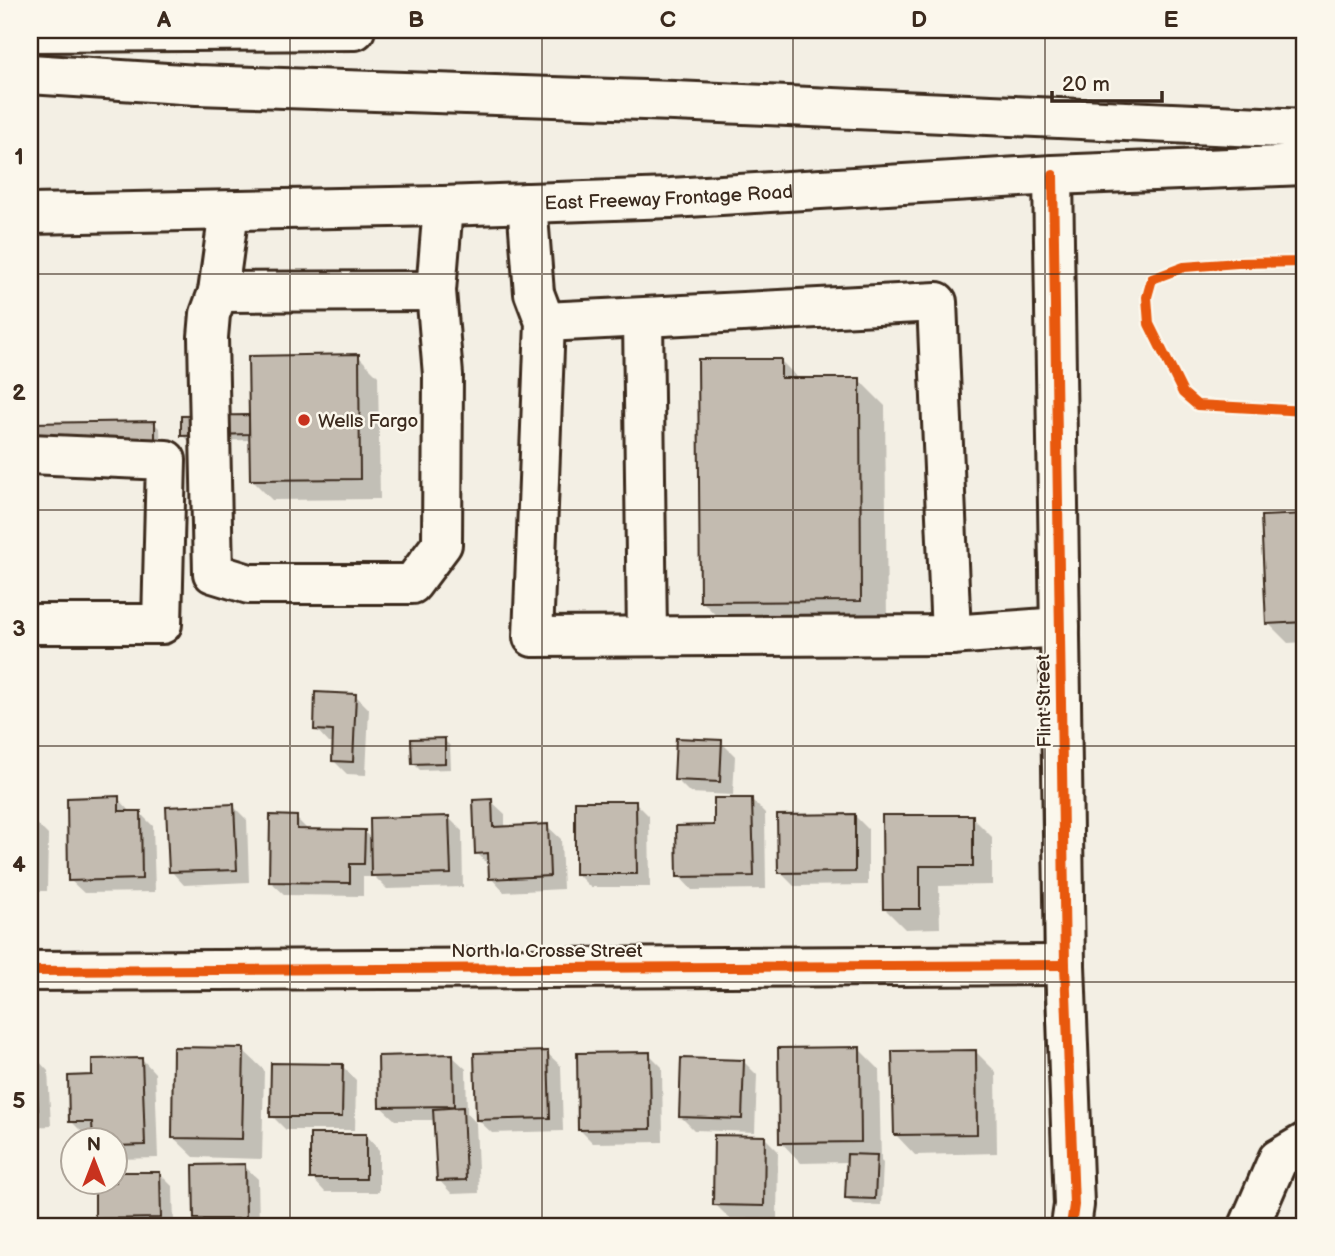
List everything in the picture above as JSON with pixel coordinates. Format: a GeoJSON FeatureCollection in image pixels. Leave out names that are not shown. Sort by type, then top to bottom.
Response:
{"type":"FeatureCollection","features":[{"type":"Feature","properties":{"kind":"main road"},"geometry":{"type":"LineString","coordinates":[[30,32],[355,30]]}},
{"type":"Feature","properties":{"kind":"main road"},"geometry":{"type":"LineString","coordinates":[[30,74],[197,85],[688,101],[1305,129]]}},
{"type":"Feature","properties":{"kind":"main road","name":"East Freeway Frontage Road"},"geometry":{"type":"LineString","coordinates":[[30,214],[443,206],[671,198],[1053,175],[1305,165]]}},
{"type":"Feature","properties":{"kind":"main road","name":"Flint Street"},"geometry":{"type":"LineString","coordinates":[[1053,175],[1065,965],[1074,1205],[1071,1226]]}},
{"type":"Feature","properties":{"kind":"main road"},"geometry":{"type":"LineString","coordinates":[[527,203],[534,293],[545,322],[533,637],[951,635],[1060,627]]}},
{"type":"Feature","properties":{"kind":"main road"},"geometry":{"type":"LineString","coordinates":[[229,211],[218,292],[210,314],[208,337],[213,573],[249,584],[412,584],[442,544],[443,375],[436,291],[443,206]]}},
{"type":"Feature","properties":{"kind":"main road"},"geometry":{"type":"LineString","coordinates":[[218,292],[436,291]]}},
{"type":"Feature","properties":{"kind":"main road"},"geometry":{"type":"LineString","coordinates":[[545,322],[937,302],[951,635]]}},
{"type":"Feature","properties":{"kind":"main road"},"geometry":{"type":"LineString","coordinates":[[643,317],[647,636]]}},
{"type":"Feature","properties":{"kind":"main road"},"geometry":{"type":"LineString","coordinates":[[30,454],[166,460],[162,624],[30,624]]}},
{"type":"Feature","properties":{"kind":"main road","name":"North la Crosse Street"},"geometry":{"type":"LineString","coordinates":[[30,971],[1065,965]]}},
{"type":"Feature","properties":{"kind":"main road"},"geometry":{"type":"LineString","coordinates":[[1249,1226],[1278,1159],[1305,1143]]}},
{"type":"Feature","properties":{"kind":"path"},"geometry":{"type":"LineString","coordinates":[[1305,262],[1184,267],[1152,279],[1147,297],[1149,324],[1182,393],[1197,405],[1305,411]]}},
{"type":"Feature","properties":{"kind":"building"},"geometry":{"type":"Polygon","coordinates":[[[359,354],[360,479],[250,480],[248,356],[359,354]]]}},
{"type":"Feature","properties":{"kind":"building"},"geometry":{"type":"Polygon","coordinates":[[[698,359],[781,359],[781,378],[860,378],[861,601],[700,602],[698,359]]]}},
{"type":"Feature","properties":{"kind":"building"},"geometry":{"type":"Polygon","coordinates":[[[249,415],[249,434],[181,436],[181,416],[249,415]]]}},
{"type":"Feature","properties":{"kind":"building"},"geometry":{"type":"Polygon","coordinates":[[[155,421],[155,450],[30,452],[30,423],[155,421]]]}},
{"type":"Feature","properties":{"kind":"building"},"geometry":{"type":"Polygon","coordinates":[[[1305,514],[1305,622],[1266,624],[1261,516],[1305,514]]]}},
{"type":"Feature","properties":{"kind":"building"},"geometry":{"type":"Polygon","coordinates":[[[315,692],[356,694],[353,762],[332,761],[333,731],[314,730],[315,692]]]}},
{"type":"Feature","properties":{"kind":"building"},"geometry":{"type":"Polygon","coordinates":[[[445,738],[445,763],[412,764],[411,739],[445,738]]]}},
{"type":"Feature","properties":{"kind":"building"},"geometry":{"type":"Polygon","coordinates":[[[676,738],[722,740],[720,782],[674,780],[676,738]]]}},
{"type":"Feature","properties":{"kind":"building"},"geometry":{"type":"Polygon","coordinates":[[[119,796],[119,811],[141,811],[142,879],[68,881],[67,798],[119,796]]]}},
{"type":"Feature","properties":{"kind":"building"},"geometry":{"type":"Polygon","coordinates":[[[714,798],[752,798],[754,876],[677,877],[676,826],[714,825],[714,798]]]}},
{"type":"Feature","properties":{"kind":"building"},"geometry":{"type":"Polygon","coordinates":[[[492,799],[493,827],[548,824],[550,876],[489,879],[488,853],[475,854],[473,800],[492,799]]]}},
{"type":"Feature","properties":{"kind":"building"},"geometry":{"type":"Polygon","coordinates":[[[575,801],[636,801],[637,874],[575,874],[575,801]]]}},
{"type":"Feature","properties":{"kind":"building"},"geometry":{"type":"Polygon","coordinates":[[[234,804],[237,870],[169,872],[166,807],[234,804]]]}},
{"type":"Feature","properties":{"kind":"building"},"geometry":{"type":"Polygon","coordinates":[[[855,814],[855,872],[778,873],[777,815],[855,814]]]}},
{"type":"Feature","properties":{"kind":"building"},"geometry":{"type":"Polygon","coordinates":[[[270,815],[297,816],[297,829],[365,830],[364,864],[350,864],[350,883],[269,882],[270,815]]]}},
{"type":"Feature","properties":{"kind":"building"},"geometry":{"type":"Polygon","coordinates":[[[882,815],[973,815],[973,866],[920,866],[920,909],[883,909],[882,815]]]}},
{"type":"Feature","properties":{"kind":"building"},"geometry":{"type":"Polygon","coordinates":[[[449,816],[451,874],[371,876],[370,818],[449,816]]]}},
{"type":"Feature","properties":{"kind":"building"},"geometry":{"type":"Polygon","coordinates":[[[30,820],[35,820],[34,878],[30,878],[30,820]]]}},
{"type":"Feature","properties":{"kind":"building"},"geometry":{"type":"Polygon","coordinates":[[[1298,915],[1305,915],[1305,1014],[1299,1014],[1298,915]]]}},
{"type":"Feature","properties":{"kind":"building"},"geometry":{"type":"Polygon","coordinates":[[[173,1047],[244,1048],[242,1139],[172,1138],[173,1047]]]}},
{"type":"Feature","properties":{"kind":"building"},"geometry":{"type":"Polygon","coordinates":[[[860,1047],[861,1142],[779,1143],[778,1048],[860,1047]]]}},
{"type":"Feature","properties":{"kind":"building"},"geometry":{"type":"Polygon","coordinates":[[[976,1050],[977,1134],[894,1135],[892,1051],[976,1050]]]}},
{"type":"Feature","properties":{"kind":"building"},"geometry":{"type":"Polygon","coordinates":[[[548,1051],[550,1118],[476,1120],[474,1053],[548,1051]]]}},
{"type":"Feature","properties":{"kind":"building"},"geometry":{"type":"Polygon","coordinates":[[[650,1052],[651,1129],[578,1130],[577,1053],[650,1052]]]}},
{"type":"Feature","properties":{"kind":"building"},"geometry":{"type":"Polygon","coordinates":[[[453,1054],[454,1106],[379,1107],[378,1056],[453,1054]]]}},
{"type":"Feature","properties":{"kind":"building"},"geometry":{"type":"Polygon","coordinates":[[[30,1055],[35,1055],[38,1113],[30,1113],[30,1055]]]}},
{"type":"Feature","properties":{"kind":"building"},"geometry":{"type":"Polygon","coordinates":[[[142,1058],[145,1145],[130,1146],[130,1126],[92,1126],[92,1122],[69,1122],[68,1076],[92,1075],[92,1059],[142,1058]]]}},
{"type":"Feature","properties":{"kind":"building"},"geometry":{"type":"Polygon","coordinates":[[[681,1058],[744,1060],[742,1119],[679,1117],[681,1058]]]}},
{"type":"Feature","properties":{"kind":"building"},"geometry":{"type":"Polygon","coordinates":[[[271,1063],[343,1064],[342,1117],[270,1117],[271,1063]]]}},
{"type":"Feature","properties":{"kind":"building"},"geometry":{"type":"Polygon","coordinates":[[[463,1107],[466,1180],[437,1181],[433,1109],[463,1107]]]}},
{"type":"Feature","properties":{"kind":"building"},"geometry":{"type":"Polygon","coordinates":[[[310,1134],[366,1134],[366,1179],[310,1179],[310,1134]]]}},
{"type":"Feature","properties":{"kind":"building"},"geometry":{"type":"Polygon","coordinates":[[[714,1135],[765,1136],[764,1206],[713,1205],[714,1135]]]}},
{"type":"Feature","properties":{"kind":"building"},"geometry":{"type":"Polygon","coordinates":[[[847,1154],[877,1155],[875,1199],[845,1198],[847,1154]]]}},
{"type":"Feature","properties":{"kind":"building"},"geometry":{"type":"Polygon","coordinates":[[[245,1164],[246,1219],[194,1219],[193,1165],[245,1164]]]}},
{"type":"Feature","properties":{"kind":"building"},"geometry":{"type":"Polygon","coordinates":[[[130,1172],[160,1172],[161,1218],[95,1219],[95,1196],[130,1196],[130,1172]]]}},
{"type":"Feature","properties":{"kind":"cycle path"},"geometry":{"type":"LineString","coordinates":[[1053,175],[1065,965],[1074,1205],[1071,1226]]}},
{"type":"Feature","properties":{"kind":"cycle path"},"geometry":{"type":"LineString","coordinates":[[1305,262],[1184,267],[1152,279],[1147,297],[1149,324],[1183,393],[1197,405],[1305,411]]}},
{"type":"Feature","properties":{"kind":"cycle path"},"geometry":{"type":"LineString","coordinates":[[30,971],[1065,965]]}},
{"type":"Feature","properties":{"kind":"place","name":"Wells Fargo"},"geometry":{"type":"Point","coordinates":[304,420]}}]}
